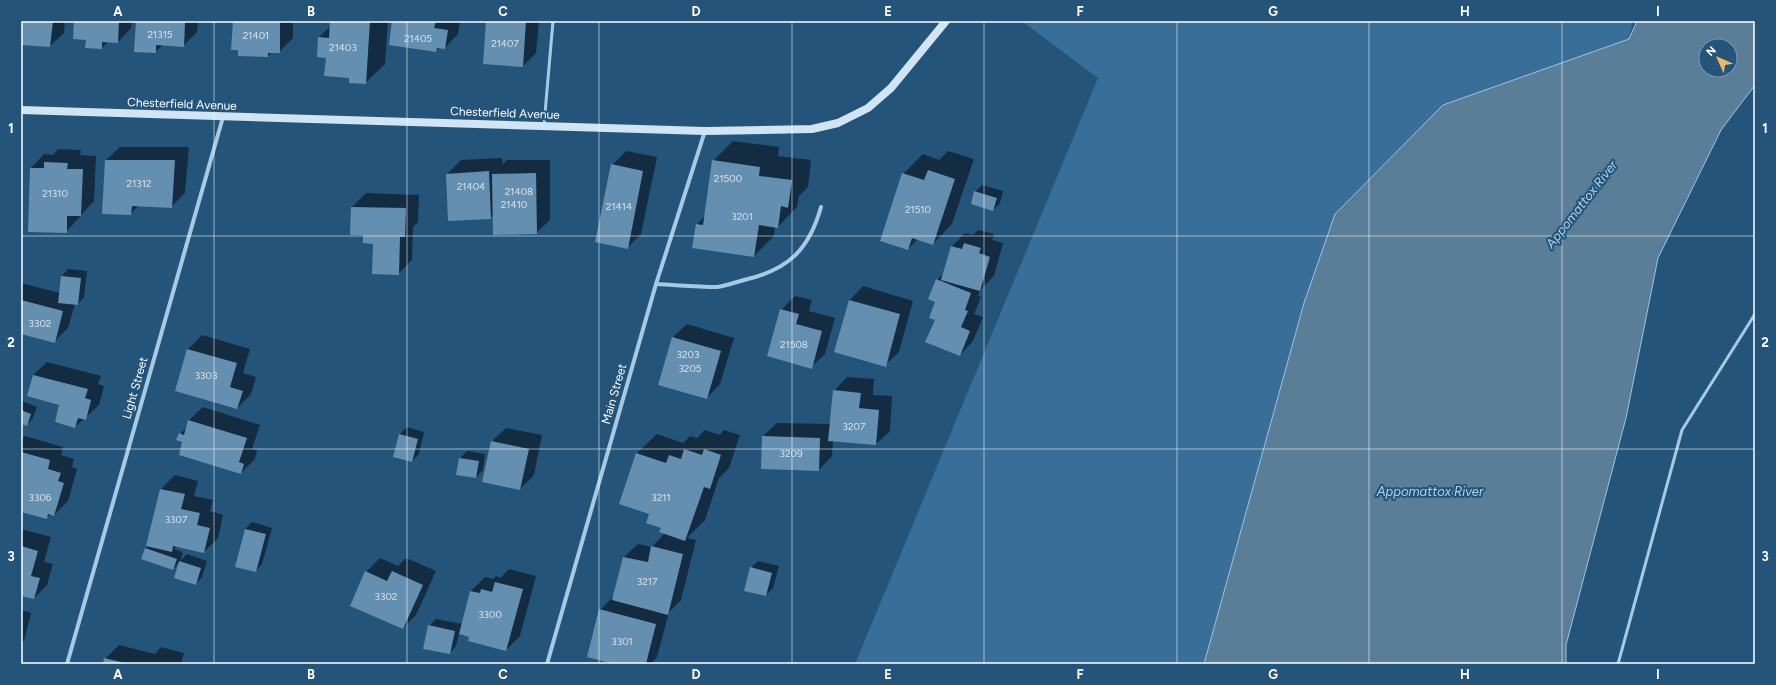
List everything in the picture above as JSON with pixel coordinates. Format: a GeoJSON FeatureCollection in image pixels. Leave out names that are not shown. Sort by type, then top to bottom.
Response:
{"type":"FeatureCollection","features":[{"type":"Feature","properties":{"kind":"main road","name":"Chesterfield Avenue"},"geometry":{"type":"LineString","coordinates":[[21,110],[705,131],[812,129],[838,123],[868,108],[891,88],[946,21]]}},
{"type":"Feature","properties":{"kind":"street","name":"Light Street"},"geometry":{"type":"LineString","coordinates":[[67,664],[223,117]]}},
{"type":"Feature","properties":{"kind":"street","name":"Main Street"},"geometry":{"type":"LineString","coordinates":[[548,664],[656,284],[705,131]]}},
{"type":"Feature","properties":{"kind":"street"},"geometry":{"type":"LineString","coordinates":[[656,284],[718,287],[756,278],[784,266],[803,248],[816,226],[821,207]]}},
{"type":"Feature","properties":{"kind":"lane"},"geometry":{"type":"LineString","coordinates":[[544,126],[553,21]]}},
{"type":"Feature","properties":{"kind":"lane"},"geometry":{"type":"LineString","coordinates":[[1618,664],[1682,430],[1755,314]]}},
{"type":"Feature","properties":{"kind":"shaded area"},"geometry":{"type":"Polygon","coordinates":[[[1022,21],[1633,21],[1629,39],[1443,105],[1335,214],[1304,303],[1204,664],[855,664],[1098,78],[1022,21]]]}},
{"type":"Feature","properties":{"kind":"water","name":"Appomattox River"},"geometry":{"type":"Polygon","coordinates":[[[1637,21],[1755,21],[1755,85],[1721,130],[1658,258],[1626,418],[1566,645],[1566,664],[1204,664],[1304,303],[1335,214],[1443,105],[1629,39],[1637,21]]]}},
{"type":"Feature","properties":{"kind":"building"},"geometry":{"type":"Polygon","coordinates":[[[21,21],[53,21],[50,47],[21,45],[21,21]]]}},
{"type":"Feature","properties":{"kind":"building"},"geometry":{"type":"Polygon","coordinates":[[[74,21],[119,21],[118,43],[102,42],[102,49],[85,48],[86,40],[73,39],[74,21]]]}},
{"type":"Feature","properties":{"kind":"building"},"geometry":{"type":"Polygon","coordinates":[[[136,21],[185,22],[184,47],[156,45],[156,53],[134,52],[136,21]]]}},
{"type":"Feature","properties":{"kind":"building"},"geometry":{"type":"Polygon","coordinates":[[[233,21],[280,21],[280,53],[268,53],[268,57],[238,56],[238,50],[231,50],[233,21]]]}},
{"type":"Feature","properties":{"kind":"building"},"geometry":{"type":"Polygon","coordinates":[[[330,21],[370,21],[366,84],[349,83],[349,78],[324,76],[326,58],[317,57],[318,37],[329,38],[330,21]]]}},
{"type":"Feature","properties":{"kind":"building"},"geometry":{"type":"Polygon","coordinates":[[[392,21],[436,21],[434,28],[448,30],[445,49],[437,48],[436,52],[389,45],[392,21]]]}},
{"type":"Feature","properties":{"kind":"building"},"geometry":{"type":"Polygon","coordinates":[[[486,21],[526,21],[523,67],[483,64],[486,21]]]}},
{"type":"Feature","properties":{"kind":"building"},"geometry":{"type":"Polygon","coordinates":[[[105,160],[175,160],[172,208],[132,206],[131,215],[102,214],[105,160]]]}},
{"type":"Feature","properties":{"kind":"building"},"geometry":{"type":"Polygon","coordinates":[[[712,160],[760,167],[759,176],[792,180],[788,208],[781,206],[778,228],[759,225],[754,257],[692,248],[696,224],[703,225],[712,160]]]}},
{"type":"Feature","properties":{"kind":"building"},"geometry":{"type":"Polygon","coordinates":[[[44,162],[68,163],[67,169],[83,169],[81,216],[67,216],[67,233],[28,232],[30,168],[44,168],[44,162]]]}},
{"type":"Feature","properties":{"kind":"building"},"geometry":{"type":"Polygon","coordinates":[[[611,164],[643,171],[628,249],[595,242],[611,164]]]}},
{"type":"Feature","properties":{"kind":"building"},"geometry":{"type":"Polygon","coordinates":[[[928,170],[955,179],[933,245],[912,238],[908,250],[880,241],[902,173],[924,180],[928,170]]]}},
{"type":"Feature","properties":{"kind":"building"},"geometry":{"type":"Polygon","coordinates":[[[489,171],[491,219],[448,221],[446,174],[489,171]]]}},
{"type":"Feature","properties":{"kind":"building"},"geometry":{"type":"Polygon","coordinates":[[[536,173],[537,234],[493,235],[492,174],[536,173]]]}},
{"type":"Feature","properties":{"kind":"building"},"geometry":{"type":"Polygon","coordinates":[[[974,191],[997,198],[993,211],[971,204],[974,191]]]}},
{"type":"Feature","properties":{"kind":"building"},"geometry":{"type":"Polygon","coordinates":[[[351,207],[406,208],[405,237],[400,237],[399,275],[372,274],[373,244],[363,243],[363,235],[350,235],[351,207]]]}},
{"type":"Feature","properties":{"kind":"building"},"geometry":{"type":"Polygon","coordinates":[[[964,243],[981,248],[979,253],[990,257],[980,291],[941,280],[951,246],[962,249],[964,243]]]}},
{"type":"Feature","properties":{"kind":"building"},"geometry":{"type":"Polygon","coordinates":[[[61,276],[81,278],[78,305],[58,303],[61,276]]]}},
{"type":"Feature","properties":{"kind":"building"},"geometry":{"type":"Polygon","coordinates":[[[936,279],[971,293],[965,310],[968,311],[961,327],[970,331],[960,356],[925,342],[935,320],[929,318],[935,302],[928,299],[936,279]]]}},
{"type":"Feature","properties":{"kind":"building"},"geometry":{"type":"Polygon","coordinates":[[[21,300],[63,311],[55,343],[21,334],[21,300]]]}},
{"type":"Feature","properties":{"kind":"building"},"geometry":{"type":"Polygon","coordinates":[[[849,300],[900,314],[886,367],[834,352],[849,300]]]}},
{"type":"Feature","properties":{"kind":"building"},"geometry":{"type":"Polygon","coordinates":[[[780,309],[799,314],[796,324],[822,331],[812,369],[767,356],[780,309]]]}},
{"type":"Feature","properties":{"kind":"building"},"geometry":{"type":"Polygon","coordinates":[[[672,337],[721,351],[707,399],[658,385],[672,337]]]}},
{"type":"Feature","properties":{"kind":"building"},"geometry":{"type":"Polygon","coordinates":[[[187,349],[237,363],[230,387],[243,391],[237,409],[175,391],[187,349]]]}},
{"type":"Feature","properties":{"kind":"building"},"geometry":{"type":"Polygon","coordinates":[[[33,375],[88,389],[85,398],[91,400],[86,420],[78,418],[75,428],[55,422],[59,405],[27,396],[33,375]]]}},
{"type":"Feature","properties":{"kind":"building"},"geometry":{"type":"Polygon","coordinates":[[[833,390],[861,393],[859,408],[879,410],[876,445],[828,441],[833,390]]]}},
{"type":"Feature","properties":{"kind":"building"},"geometry":{"type":"Polygon","coordinates":[[[21,410],[31,414],[27,426],[21,424],[21,410]]]}},
{"type":"Feature","properties":{"kind":"building"},"geometry":{"type":"Polygon","coordinates":[[[188,420],[247,438],[239,462],[244,464],[241,474],[179,455],[182,442],[176,440],[179,433],[184,435],[188,420]]]}},
{"type":"Feature","properties":{"kind":"building"},"geometry":{"type":"Polygon","coordinates":[[[399,434],[418,439],[412,462],[393,457],[399,434]]]}},
{"type":"Feature","properties":{"kind":"building"},"geometry":{"type":"Polygon","coordinates":[[[762,436],[820,438],[819,471],[761,469],[762,436]]]}},
{"type":"Feature","properties":{"kind":"building"},"geometry":{"type":"Polygon","coordinates":[[[491,441],[529,449],[520,490],[482,482],[491,441]]]}},
{"type":"Feature","properties":{"kind":"building"},"geometry":{"type":"Polygon","coordinates":[[[684,449],[702,455],[704,449],[721,455],[710,489],[704,487],[685,541],[659,532],[661,528],[646,523],[649,514],[619,504],[636,453],[666,463],[669,455],[681,459],[684,449]]]}},
{"type":"Feature","properties":{"kind":"building"},"geometry":{"type":"Polygon","coordinates":[[[21,452],[50,460],[48,469],[61,473],[58,481],[64,483],[54,516],[48,514],[47,519],[21,512],[21,452]]]}},
{"type":"Feature","properties":{"kind":"building"},"geometry":{"type":"Polygon","coordinates":[[[459,458],[479,461],[476,478],[456,475],[459,458]]]}},
{"type":"Feature","properties":{"kind":"building"},"geometry":{"type":"Polygon","coordinates":[[[160,489],[185,494],[181,509],[200,513],[197,525],[210,528],[204,553],[173,546],[172,552],[146,546],[160,489]]]}},
{"type":"Feature","properties":{"kind":"building"},"geometry":{"type":"Polygon","coordinates":[[[245,529],[266,534],[256,572],[235,567],[245,529]]]}},
{"type":"Feature","properties":{"kind":"building"},"geometry":{"type":"Polygon","coordinates":[[[21,546],[38,551],[31,576],[40,578],[34,599],[21,596],[21,546]]]}},
{"type":"Feature","properties":{"kind":"building"},"geometry":{"type":"Polygon","coordinates":[[[651,546],[683,554],[668,615],[612,600],[623,557],[648,562],[651,546]]]}},
{"type":"Feature","properties":{"kind":"building"},"geometry":{"type":"Polygon","coordinates":[[[145,548],[177,559],[173,570],[141,559],[145,548]]]}},
{"type":"Feature","properties":{"kind":"building"},"geometry":{"type":"Polygon","coordinates":[[[179,561],[201,568],[196,585],[174,578],[179,561]]]}},
{"type":"Feature","properties":{"kind":"building"},"geometry":{"type":"Polygon","coordinates":[[[750,567],[772,573],[766,596],[744,591],[750,567]]]}},
{"type":"Feature","properties":{"kind":"building"},"geometry":{"type":"Polygon","coordinates":[[[365,571],[387,581],[392,571],[423,585],[403,629],[350,606],[365,571]]]}},
{"type":"Feature","properties":{"kind":"building"},"geometry":{"type":"Polygon","coordinates":[[[495,582],[523,589],[506,651],[468,641],[469,637],[459,634],[470,591],[480,593],[481,589],[492,592],[495,582]]]}},
{"type":"Feature","properties":{"kind":"building"},"geometry":{"type":"Polygon","coordinates":[[[599,609],[656,624],[646,664],[613,664],[587,657],[599,609]]]}},
{"type":"Feature","properties":{"kind":"building"},"geometry":{"type":"Polygon","coordinates":[[[428,625],[455,631],[450,654],[423,649],[428,625]]]}},
{"type":"Feature","properties":{"kind":"building"},"geometry":{"type":"Polygon","coordinates":[[[104,658],[125,663],[125,664],[103,664],[104,658]]]}}]}
